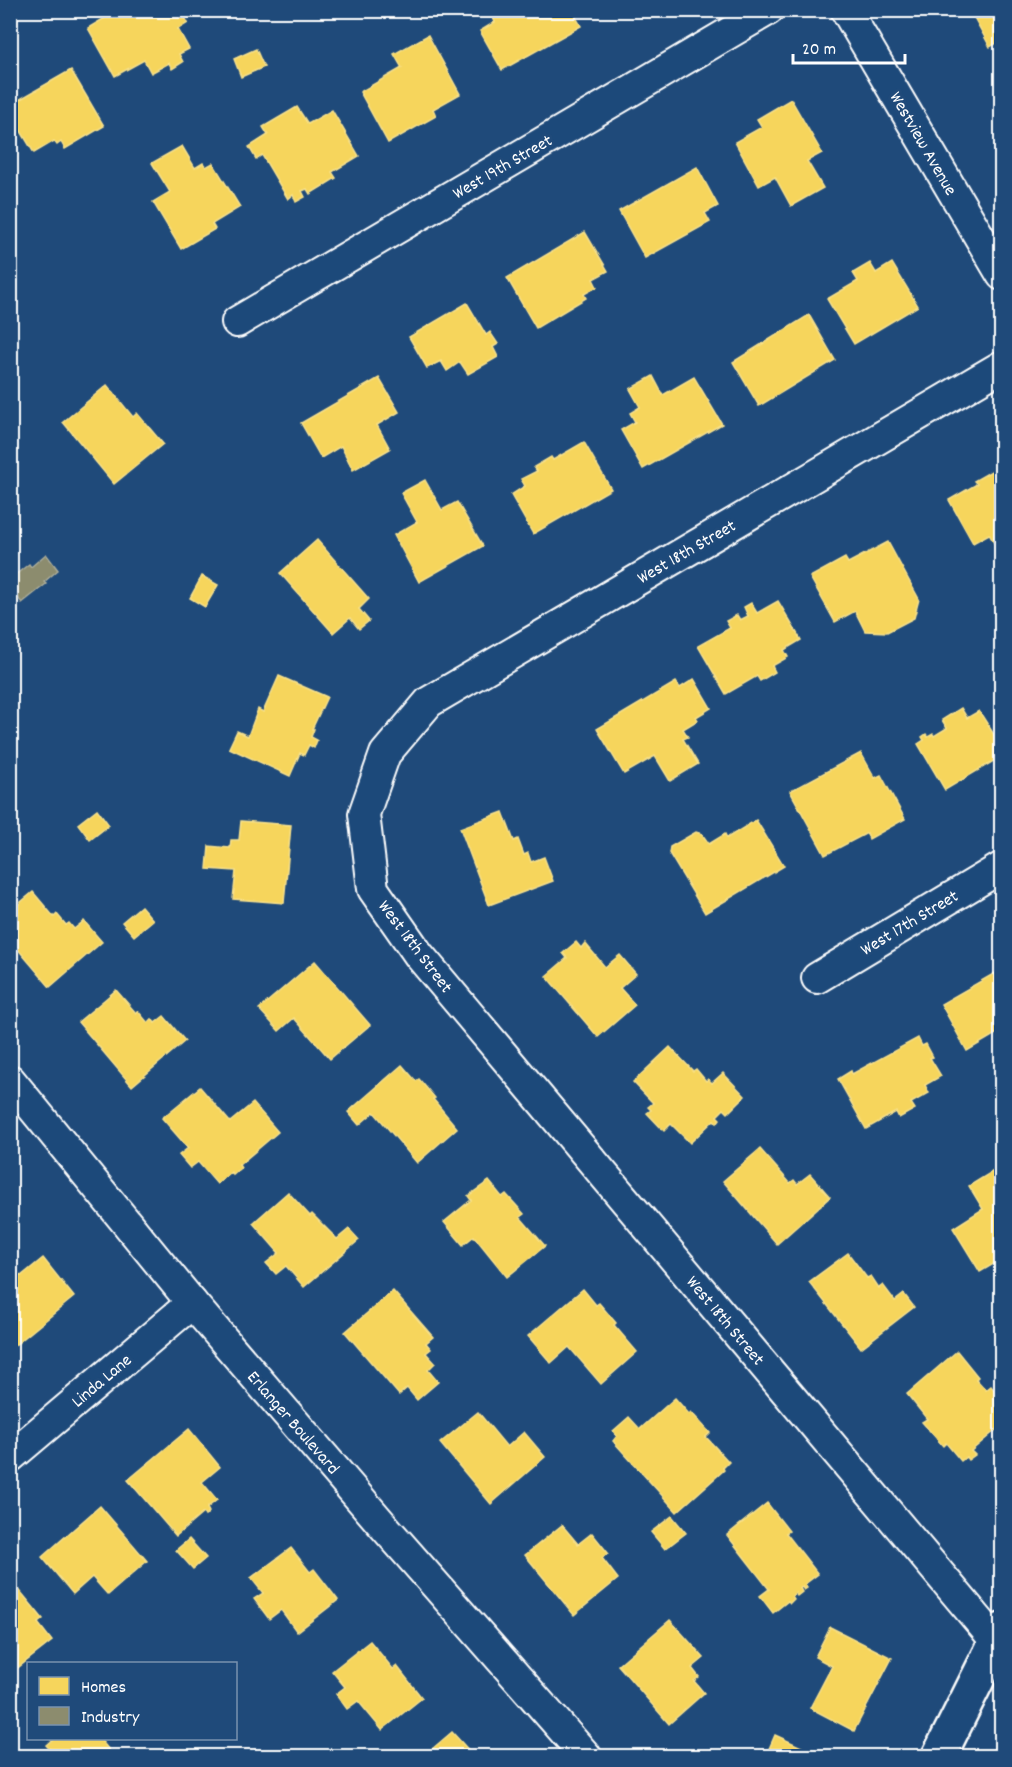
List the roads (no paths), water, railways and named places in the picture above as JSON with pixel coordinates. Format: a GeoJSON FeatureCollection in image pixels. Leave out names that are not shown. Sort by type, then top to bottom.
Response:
{"type":"FeatureCollection","features":[{"type":"Feature","properties":{"kind":"street","name":"West 19th Street"},"geometry":{"type":"LineString","coordinates":[[237,322],[768,10]]}},
{"type":"Feature","properties":{"kind":"street","name":"Westview Avenue"},"geometry":{"type":"LineString","coordinates":[[846,10],[1002,275]]}},
{"type":"Feature","properties":{"kind":"street","name":"West 18th Street"},"geometry":{"type":"LineString","coordinates":[[999,1636],[419,955],[374,889],[364,814],[385,754],[429,702],[1002,366]]}},
{"type":"Feature","properties":{"kind":"street","name":"West 17th Street"},"geometry":{"type":"LineString","coordinates":[[818,978],[1002,867]]}},
{"type":"Feature","properties":{"kind":"street","name":"Erlanger Boulevard"},"geometry":{"type":"LineString","coordinates":[[10,1080],[192,1303],[586,1756]]}},
{"type":"Feature","properties":{"kind":"street","name":"Linda Lane"},"geometry":{"type":"LineString","coordinates":[[10,1457],[192,1303]]}},
{"type":"Feature","properties":{"kind":"street"},"geometry":{"type":"LineString","coordinates":[[939,1756],[999,1636]]}}]}
